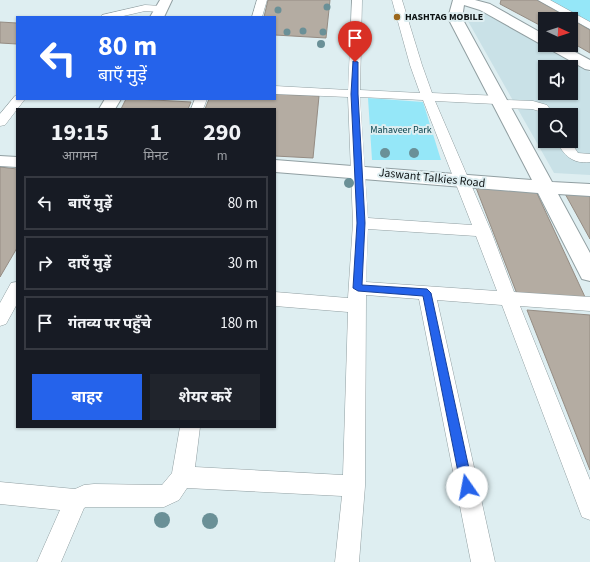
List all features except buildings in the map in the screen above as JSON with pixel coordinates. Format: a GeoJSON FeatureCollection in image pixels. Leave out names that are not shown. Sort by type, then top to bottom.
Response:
{"type":"FeatureCollection","features":[{"type":"Feature","properties":{"kind":"street"},"geometry":{"type":"LineString","coordinates":[[257,16],[262,0]]}},
{"type":"Feature","properties":{"kind":"street"},"geometry":{"type":"LineString","coordinates":[[346,562],[354,486],[357,297],[361,223],[354,94],[356,0]]}},
{"type":"Feature","properties":{"kind":"street"},"geometry":{"type":"LineString","coordinates":[[397,0],[416,65],[428,98],[483,231],[590,509]]}},
{"type":"Feature","properties":{"kind":"street"},"geometry":{"type":"LineString","coordinates":[[459,0],[454,18],[470,42],[547,188],[590,274]]}},
{"type":"Feature","properties":{"kind":"street"},"geometry":{"type":"LineString","coordinates":[[462,0],[487,3],[538,36]]}},
{"type":"Feature","properties":{"kind":"street"},"geometry":{"type":"LineString","coordinates":[[543,0],[590,26]]}},
{"type":"Feature","properties":{"kind":"street"},"geometry":{"type":"LineString","coordinates":[[110,16],[145,8],[161,9]]}},
{"type":"Feature","properties":{"kind":"street"},"geometry":{"type":"LineString","coordinates":[[565,52],[590,66]]}},
{"type":"Feature","properties":{"kind":"street"},"geometry":{"type":"LineString","coordinates":[[276,90],[501,102],[533,105],[543,108]]}},
{"type":"Feature","properties":{"kind":"street"},"geometry":{"type":"LineString","coordinates":[[0,122],[18,100]]}},
{"type":"Feature","properties":{"kind":"street"},"geometry":{"type":"LineString","coordinates":[[567,148],[576,158],[590,158]]}},
{"type":"Feature","properties":{"kind":"street"},"geometry":{"type":"LineString","coordinates":[[0,161],[16,162]]}},
{"type":"Feature","properties":{"kind":"street","name":"Jaswant Talkies Road"},"geometry":{"type":"LineString","coordinates":[[276,166],[357,171],[463,182],[590,190]]}},
{"type":"Feature","properties":{"kind":"street"},"geometry":{"type":"LineString","coordinates":[[361,223],[483,231]]}},
{"type":"Feature","properties":{"kind":"street"},"geometry":{"type":"LineString","coordinates":[[0,319],[16,290]]}},
{"type":"Feature","properties":{"kind":"street"},"geometry":{"type":"LineString","coordinates":[[427,293],[483,562]]}},
{"type":"Feature","properties":{"kind":"street"},"geometry":{"type":"LineString","coordinates":[[276,299],[357,297],[427,293],[590,304]]}},
{"type":"Feature","properties":{"kind":"street"},"geometry":{"type":"LineString","coordinates":[[0,493],[76,500],[84,496],[94,495],[164,496],[171,492],[182,477],[190,428]]}},
{"type":"Feature","properties":{"kind":"street"},"geometry":{"type":"LineString","coordinates":[[182,477],[354,486]]}},
{"type":"Feature","properties":{"kind":"street"},"geometry":{"type":"LineString","coordinates":[[49,562],[76,500]]}},
{"type":"Feature","properties":{"kind":"shaded area"},"geometry":{"type":"Polygon","coordinates":[[[482,12],[538,43],[538,52],[554,52],[568,60],[538,60],[538,100],[578,100],[578,65],[590,72],[590,175],[554,173],[540,148],[578,148],[578,108],[538,108],[538,145],[464,14],[482,12]]]}},
{"type":"Feature","properties":{"kind":"green space"},"geometry":{"type":"Polygon","coordinates":[[[547,0],[590,0],[590,23],[578,17],[578,12],[569,12],[547,0]]]}},
{"type":"Feature","properties":{"kind":"green space","name":"Mahaveer Park"},"geometry":{"type":"Polygon","coordinates":[[[368,98],[423,102],[441,160],[372,160],[368,98]]]}},
{"type":"Feature","properties":{"kind":"place","name":"HASHTAG MOBILE"},"geometry":{"type":"Point","coordinates":[397,17]}},
{"type":"Feature","properties":{"kind":"route"},"geometry":{"type":"LineString","coordinates":[[355,62],[354,94],[361,223],[358,288],[427,293],[467,487]]}}]}
